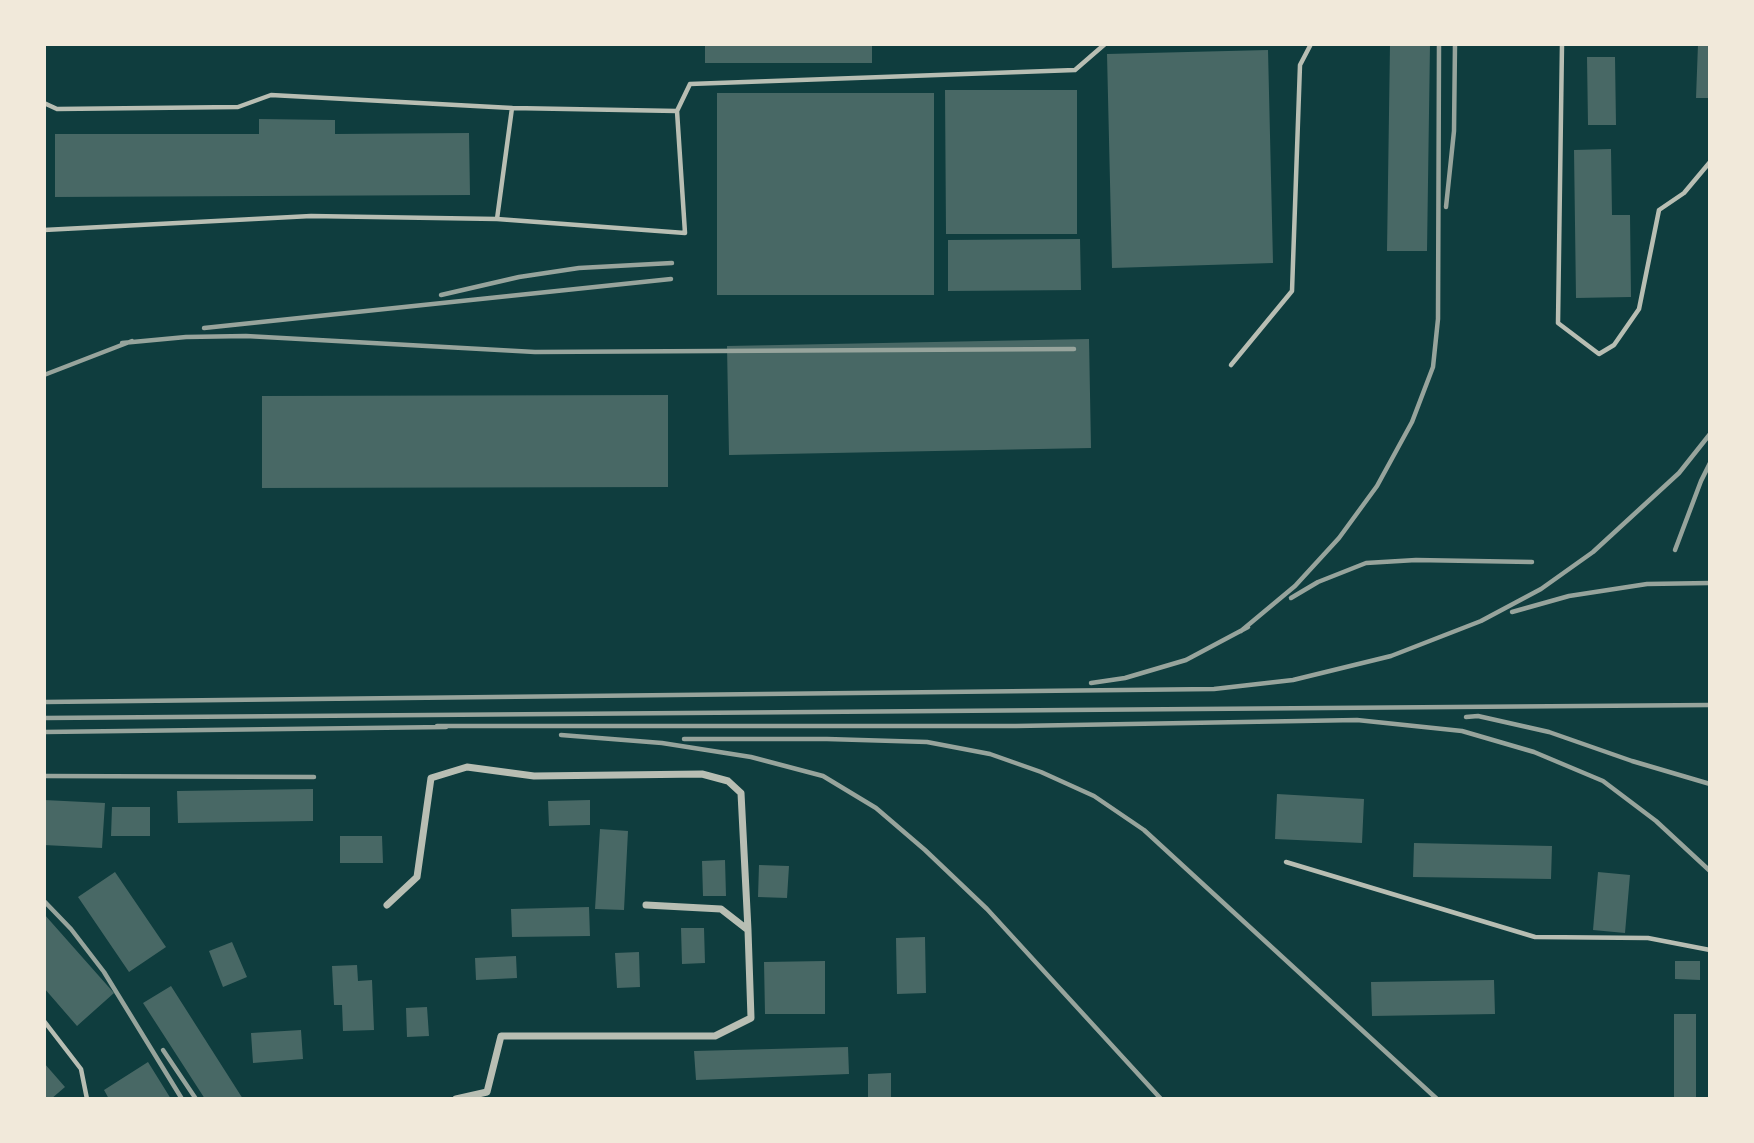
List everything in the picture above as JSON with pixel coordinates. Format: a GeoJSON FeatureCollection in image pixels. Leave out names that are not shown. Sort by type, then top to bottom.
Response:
{"type":"FeatureCollection","features":[{"type":"Feature","properties":{"kind":"street"},"geometry":{"type":"LineString","coordinates":[[387,905],[418,877],[431,778],[467,767],[534,776],[702,774],[728,780],[741,793],[751,1018],[715,1036],[501,1036],[487,1091],[456,1099]]}},
{"type":"Feature","properties":{"kind":"street"},"geometry":{"type":"LineString","coordinates":[[646,905],[721,909],[748,930]]}},
{"type":"Feature","properties":{"kind":"lane"},"geometry":{"type":"LineString","coordinates":[[44,230],[311,216],[497,219],[685,233],[677,111],[690,84],[1075,70],[1105,44]]}},
{"type":"Feature","properties":{"kind":"lane"},"geometry":{"type":"LineString","coordinates":[[1231,365],[1292,291],[1300,65],[1311,44]]}},
{"type":"Feature","properties":{"kind":"lane"},"geometry":{"type":"LineString","coordinates":[[1562,44],[1558,323],[1599,354],[1614,345],[1639,309],[1659,211],[1684,193],[1710,162]]}},
{"type":"Feature","properties":{"kind":"lane"},"geometry":{"type":"LineString","coordinates":[[44,103],[57,109],[238,107],[271,95],[512,108],[677,111]]}},
{"type":"Feature","properties":{"kind":"lane"},"geometry":{"type":"LineString","coordinates":[[497,219],[512,108]]}},
{"type":"Feature","properties":{"kind":"lane"},"geometry":{"type":"LineString","coordinates":[[1286,862],[1535,937],[1648,938],[1710,950]]}},
{"type":"Feature","properties":{"kind":"lane"},"geometry":{"type":"LineString","coordinates":[[44,1021],[81,1069],[87,1099]]}},
{"type":"Feature","properties":{"kind":"building"},"geometry":{"type":"Polygon","coordinates":[[[705,44],[872,44],[872,63],[705,63],[705,44]]]}},
{"type":"Feature","properties":{"kind":"building"},"geometry":{"type":"Polygon","coordinates":[[[1390,44],[1430,44],[1427,251],[1387,251],[1390,44]]]}},
{"type":"Feature","properties":{"kind":"building"},"geometry":{"type":"Polygon","coordinates":[[[1698,44],[1710,44],[1710,98],[1696,98],[1698,44]]]}},
{"type":"Feature","properties":{"kind":"building"},"geometry":{"type":"Polygon","coordinates":[[[1268,50],[1273,263],[1112,268],[1107,54],[1268,50]]]}},
{"type":"Feature","properties":{"kind":"building"},"geometry":{"type":"Polygon","coordinates":[[[1587,57],[1615,57],[1616,125],[1588,125],[1587,57]]]}},
{"type":"Feature","properties":{"kind":"building"},"geometry":{"type":"Polygon","coordinates":[[[945,90],[1077,90],[1077,234],[946,234],[945,90]]]}},
{"type":"Feature","properties":{"kind":"building"},"geometry":{"type":"Polygon","coordinates":[[[717,93],[934,93],[934,295],[717,295],[717,93]]]}},
{"type":"Feature","properties":{"kind":"building"},"geometry":{"type":"Polygon","coordinates":[[[259,119],[335,120],[335,134],[469,133],[470,195],[55,197],[55,134],[259,134],[259,119]]]}},
{"type":"Feature","properties":{"kind":"building"},"geometry":{"type":"Polygon","coordinates":[[[1611,149],[1612,215],[1630,215],[1631,297],[1576,298],[1574,150],[1611,149]]]}},
{"type":"Feature","properties":{"kind":"building"},"geometry":{"type":"Polygon","coordinates":[[[1080,239],[1081,290],[948,291],[948,240],[1080,239]]]}},
{"type":"Feature","properties":{"kind":"building"},"geometry":{"type":"Polygon","coordinates":[[[1089,339],[1091,448],[729,455],[727,346],[1089,339]]]}},
{"type":"Feature","properties":{"kind":"building"},"geometry":{"type":"Polygon","coordinates":[[[668,395],[668,487],[262,488],[262,396],[668,395]]]}},
{"type":"Feature","properties":{"kind":"building"},"geometry":{"type":"Polygon","coordinates":[[[313,789],[313,821],[178,823],[177,791],[313,789]]]}},
{"type":"Feature","properties":{"kind":"building"},"geometry":{"type":"Polygon","coordinates":[[[1277,794],[1364,799],[1362,843],[1275,839],[1277,794]]]}},
{"type":"Feature","properties":{"kind":"building"},"geometry":{"type":"Polygon","coordinates":[[[44,800],[105,803],[102,848],[44,845],[44,800]]]}},
{"type":"Feature","properties":{"kind":"building"},"geometry":{"type":"Polygon","coordinates":[[[590,800],[590,825],[549,826],[548,801],[590,800]]]}},
{"type":"Feature","properties":{"kind":"building"},"geometry":{"type":"Polygon","coordinates":[[[112,807],[150,807],[150,836],[111,836],[112,807]]]}},
{"type":"Feature","properties":{"kind":"building"},"geometry":{"type":"Polygon","coordinates":[[[600,829],[628,831],[624,910],[595,909],[600,829]]]}},
{"type":"Feature","properties":{"kind":"building"},"geometry":{"type":"Polygon","coordinates":[[[340,836],[382,836],[383,863],[340,863],[340,836]]]}},
{"type":"Feature","properties":{"kind":"building"},"geometry":{"type":"Polygon","coordinates":[[[1414,843],[1552,846],[1551,879],[1413,877],[1414,843]]]}},
{"type":"Feature","properties":{"kind":"building"},"geometry":{"type":"Polygon","coordinates":[[[725,860],[726,896],[703,896],[702,861],[725,860]]]}},
{"type":"Feature","properties":{"kind":"building"},"geometry":{"type":"Polygon","coordinates":[[[759,865],[789,866],[787,898],[758,897],[759,865]]]}},
{"type":"Feature","properties":{"kind":"building"},"geometry":{"type":"Polygon","coordinates":[[[115,872],[166,947],[129,972],[78,897],[115,872]]]}},
{"type":"Feature","properties":{"kind":"building"},"geometry":{"type":"Polygon","coordinates":[[[1598,872],[1630,875],[1625,933],[1593,930],[1598,872]]]}},
{"type":"Feature","properties":{"kind":"building"},"geometry":{"type":"Polygon","coordinates":[[[589,907],[590,936],[512,937],[511,909],[589,907]]]}},
{"type":"Feature","properties":{"kind":"building"},"geometry":{"type":"Polygon","coordinates":[[[44,914],[114,993],[77,1026],[44,988],[44,914]]]}},
{"type":"Feature","properties":{"kind":"building"},"geometry":{"type":"Polygon","coordinates":[[[681,928],[704,928],[705,963],[682,964],[681,928]]]}},
{"type":"Feature","properties":{"kind":"building"},"geometry":{"type":"Polygon","coordinates":[[[925,937],[926,993],[897,994],[896,938],[925,937]]]}},
{"type":"Feature","properties":{"kind":"building"},"geometry":{"type":"Polygon","coordinates":[[[232,942],[247,977],[223,987],[209,951],[232,942]]]}},
{"type":"Feature","properties":{"kind":"building"},"geometry":{"type":"Polygon","coordinates":[[[639,952],[640,987],[617,988],[615,953],[639,952]]]}},
{"type":"Feature","properties":{"kind":"building"},"geometry":{"type":"Polygon","coordinates":[[[516,956],[517,978],[476,980],[475,958],[516,956]]]}},
{"type":"Feature","properties":{"kind":"building"},"geometry":{"type":"Polygon","coordinates":[[[825,961],[825,1014],[765,1014],[764,962],[825,961]]]}},
{"type":"Feature","properties":{"kind":"building"},"geometry":{"type":"Polygon","coordinates":[[[1675,961],[1700,961],[1700,980],[1675,979],[1675,961]]]}},
{"type":"Feature","properties":{"kind":"building"},"geometry":{"type":"Polygon","coordinates":[[[357,965],[358,981],[372,980],[374,1030],[343,1031],[342,1005],[334,1005],[332,966],[357,965]]]}},
{"type":"Feature","properties":{"kind":"building"},"geometry":{"type":"Polygon","coordinates":[[[1494,980],[1495,1014],[1372,1016],[1371,982],[1494,980]]]}},
{"type":"Feature","properties":{"kind":"building"},"geometry":{"type":"Polygon","coordinates":[[[171,986],[243,1099],[205,1099],[143,1003],[171,986]]]}},
{"type":"Feature","properties":{"kind":"building"},"geometry":{"type":"Polygon","coordinates":[[[427,1007],[429,1036],[407,1037],[406,1008],[427,1007]]]}},
{"type":"Feature","properties":{"kind":"building"},"geometry":{"type":"Polygon","coordinates":[[[1674,1014],[1696,1014],[1696,1099],[1674,1099],[1674,1014]]]}},
{"type":"Feature","properties":{"kind":"building"},"geometry":{"type":"Polygon","coordinates":[[[301,1030],[303,1059],[253,1063],[251,1033],[301,1030]]]}},
{"type":"Feature","properties":{"kind":"building"},"geometry":{"type":"Polygon","coordinates":[[[848,1047],[849,1074],[696,1080],[694,1051],[848,1047]]]}},
{"type":"Feature","properties":{"kind":"building"},"geometry":{"type":"Polygon","coordinates":[[[148,1062],[171,1099],[109,1099],[104,1090],[148,1062]]]}},
{"type":"Feature","properties":{"kind":"building"},"geometry":{"type":"Polygon","coordinates":[[[44,1063],[65,1087],[51,1099],[44,1099],[44,1063]]]}},
{"type":"Feature","properties":{"kind":"building"},"geometry":{"type":"Polygon","coordinates":[[[891,1073],[891,1099],[868,1099],[868,1074],[891,1073]]]}},
{"type":"Feature","properties":{"kind":"railway"},"geometry":{"type":"LineString","coordinates":[[1241,631],[1295,586],[1339,538],[1377,486],[1412,422],[1433,367],[1438,319],[1439,44]]}},
{"type":"Feature","properties":{"kind":"railway"},"geometry":{"type":"LineString","coordinates":[[1446,207],[1454,131],[1455,44]]}},
{"type":"Feature","properties":{"kind":"railway"},"geometry":{"type":"LineString","coordinates":[[441,295],[519,277],[579,268],[672,263]]}},
{"type":"Feature","properties":{"kind":"railway"},"geometry":{"type":"LineString","coordinates":[[204,328],[671,279]]}},
{"type":"Feature","properties":{"kind":"railway"},"geometry":{"type":"LineString","coordinates":[[122,343],[186,337],[246,336],[535,352],[1074,349]]}},
{"type":"Feature","properties":{"kind":"railway"},"geometry":{"type":"LineString","coordinates":[[44,375],[132,341]]}},
{"type":"Feature","properties":{"kind":"railway"},"geometry":{"type":"LineString","coordinates":[[44,702],[1214,689],[1293,680],[1391,656],[1481,621],[1541,589],[1593,552],[1679,473],[1710,434]]}},
{"type":"Feature","properties":{"kind":"railway"},"geometry":{"type":"LineString","coordinates":[[1675,550],[1710,463]]}},
{"type":"Feature","properties":{"kind":"railway"},"geometry":{"type":"LineString","coordinates":[[1291,598],[1318,582],[1366,563],[1416,560],[1532,562]]}},
{"type":"Feature","properties":{"kind":"railway"},"geometry":{"type":"LineString","coordinates":[[1512,612],[1569,596],[1647,584],[1710,583]]}},
{"type":"Feature","properties":{"kind":"railway"},"geometry":{"type":"LineString","coordinates":[[1091,683],[1125,678],[1186,660],[1248,627]]}},
{"type":"Feature","properties":{"kind":"railway"},"geometry":{"type":"LineString","coordinates":[[44,718],[1710,705]]}},
{"type":"Feature","properties":{"kind":"railway"},"geometry":{"type":"LineString","coordinates":[[1466,717],[1478,716],[1549,732],[1710,784]]}},
{"type":"Feature","properties":{"kind":"railway"},"geometry":{"type":"LineString","coordinates":[[437,726],[1016,726],[1357,720],[1462,731],[1534,752],[1603,781],[1656,821],[1710,871]]}},
{"type":"Feature","properties":{"kind":"railway"},"geometry":{"type":"LineString","coordinates":[[44,732],[446,727]]}},
{"type":"Feature","properties":{"kind":"railway"},"geometry":{"type":"LineString","coordinates":[[561,735],[662,743],[751,757],[823,776],[876,808],[987,909],[1161,1099]]}},
{"type":"Feature","properties":{"kind":"railway"},"geometry":{"type":"LineString","coordinates":[[684,739],[927,742],[990,754],[1041,772],[1094,796],[1144,830],[1437,1099]]}},
{"type":"Feature","properties":{"kind":"railway"},"geometry":{"type":"LineString","coordinates":[[44,776],[314,777]]}},
{"type":"Feature","properties":{"kind":"railway"},"geometry":{"type":"LineString","coordinates":[[44,901],[71,929],[104,972],[182,1099]]}},
{"type":"Feature","properties":{"kind":"railway"},"geometry":{"type":"LineString","coordinates":[[163,1050],[196,1099]]}}]}
